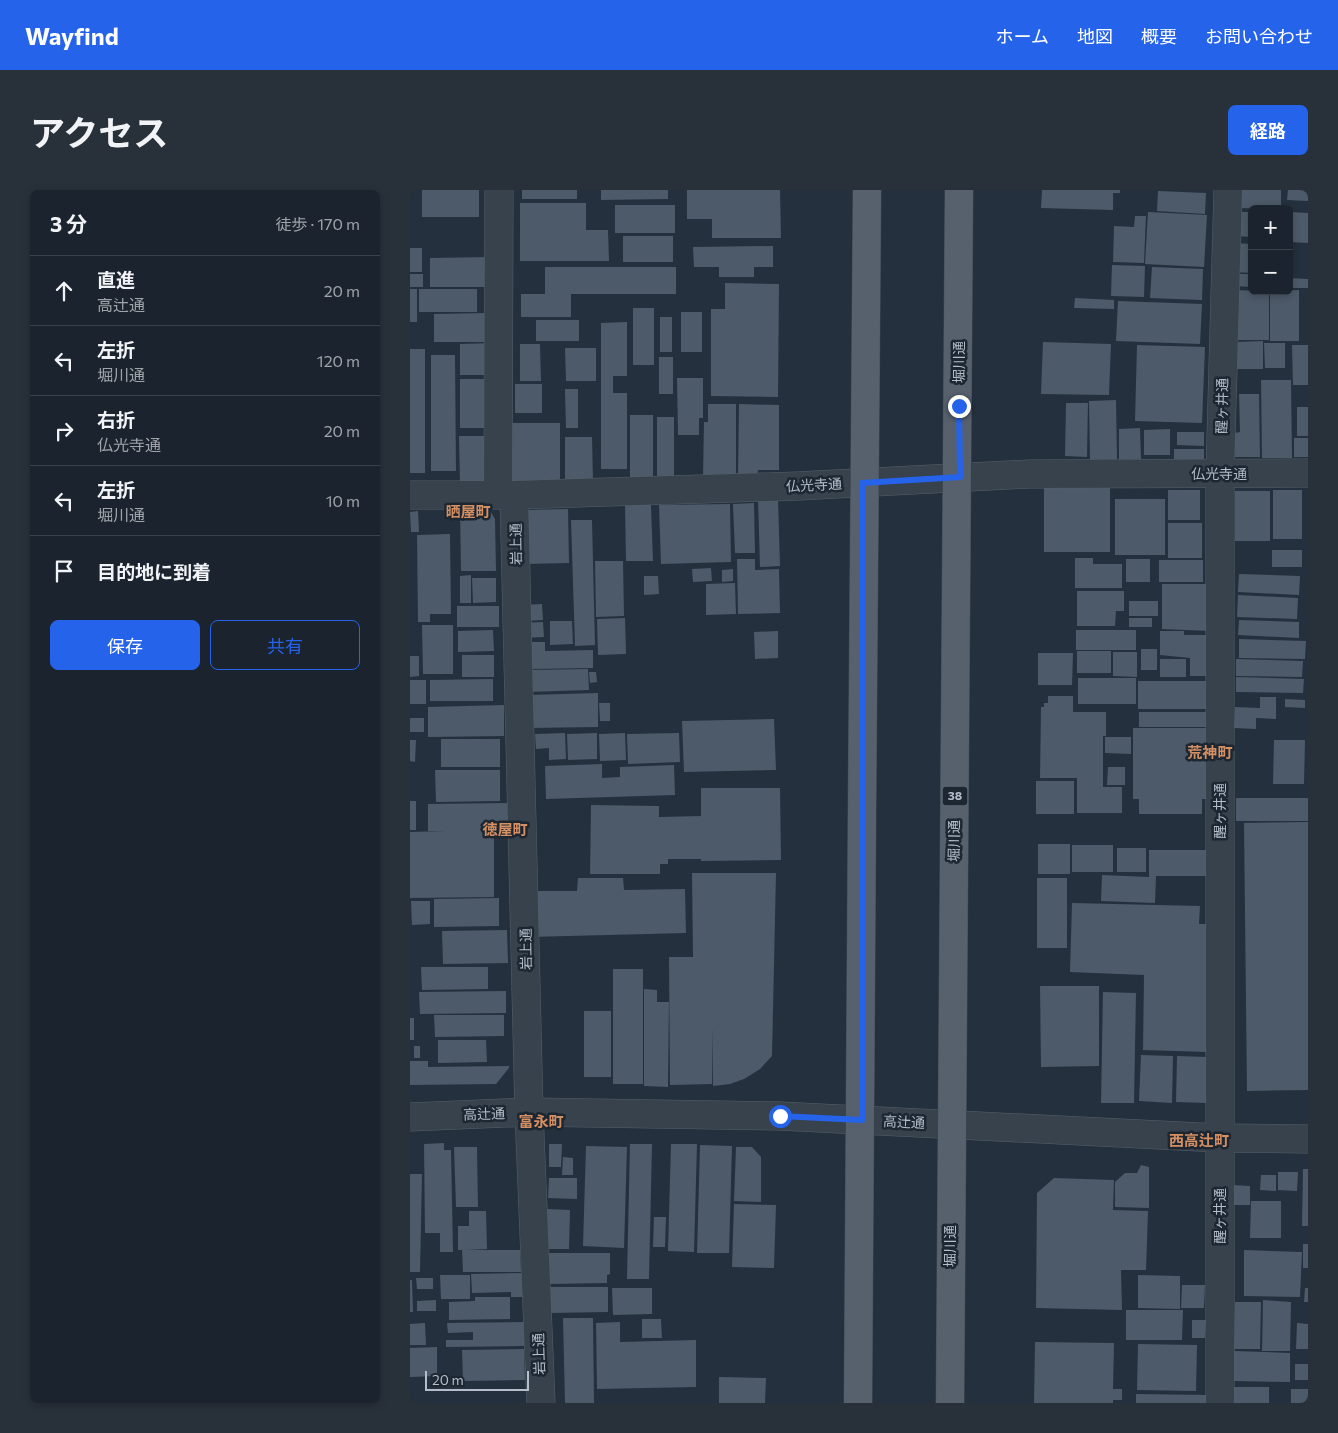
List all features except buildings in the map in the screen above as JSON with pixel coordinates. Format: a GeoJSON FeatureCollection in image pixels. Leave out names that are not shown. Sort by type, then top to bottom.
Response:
{"type":"FeatureCollection","features":[{"type":"Feature","properties":{"kind":"main road"},"geometry":{"type":"LineString","coordinates":[[858,1403],[862,1120],[862,483],[867,190]]}},
{"type":"Feature","properties":{"kind":"main road","name":"堀川通"},"geometry":{"type":"LineString","coordinates":[[950,1403],[950,1124],[960,477],[959,190]]}},
{"type":"Feature","properties":{"kind":"street","name":"岩上通"},"geometry":{"type":"LineString","coordinates":[[499,190],[506,495],[541,1403]]}},
{"type":"Feature","properties":{"kind":"street","name":"醒ヶ井通"},"geometry":{"type":"LineString","coordinates":[[1220,1403],[1220,474],[1228,190]]}},
{"type":"Feature","properties":{"kind":"street","name":"仏光寺通"},"geometry":{"type":"LineString","coordinates":[[410,494],[506,495],[862,483],[1029,474],[1308,473]]}},
{"type":"Feature","properties":{"kind":"street","name":"高辻通"},"geometry":{"type":"LineString","coordinates":[[410,1117],[529,1112],[780,1116],[1220,1138],[1308,1139]]}},
{"type":"Feature","properties":{"kind":"district","name":"晒屋町"},"geometry":{"type":"Point","coordinates":[468,512]}},
{"type":"Feature","properties":{"kind":"district","name":"荒神町"},"geometry":{"type":"Point","coordinates":[1210,753]}},
{"type":"Feature","properties":{"kind":"district","name":"徳屋町"},"geometry":{"type":"Point","coordinates":[505,830]}},
{"type":"Feature","properties":{"kind":"district","name":"富永町"},"geometry":{"type":"Point","coordinates":[541,1122]}},
{"type":"Feature","properties":{"kind":"district","name":"西高辻町"},"geometry":{"type":"Point","coordinates":[1199,1141]}},
{"type":"Feature","properties":{"kind":"route"},"geometry":{"type":"LineString","coordinates":[[780,1116],[862,1120],[862,483],[960,477],[959,406]]}}]}
